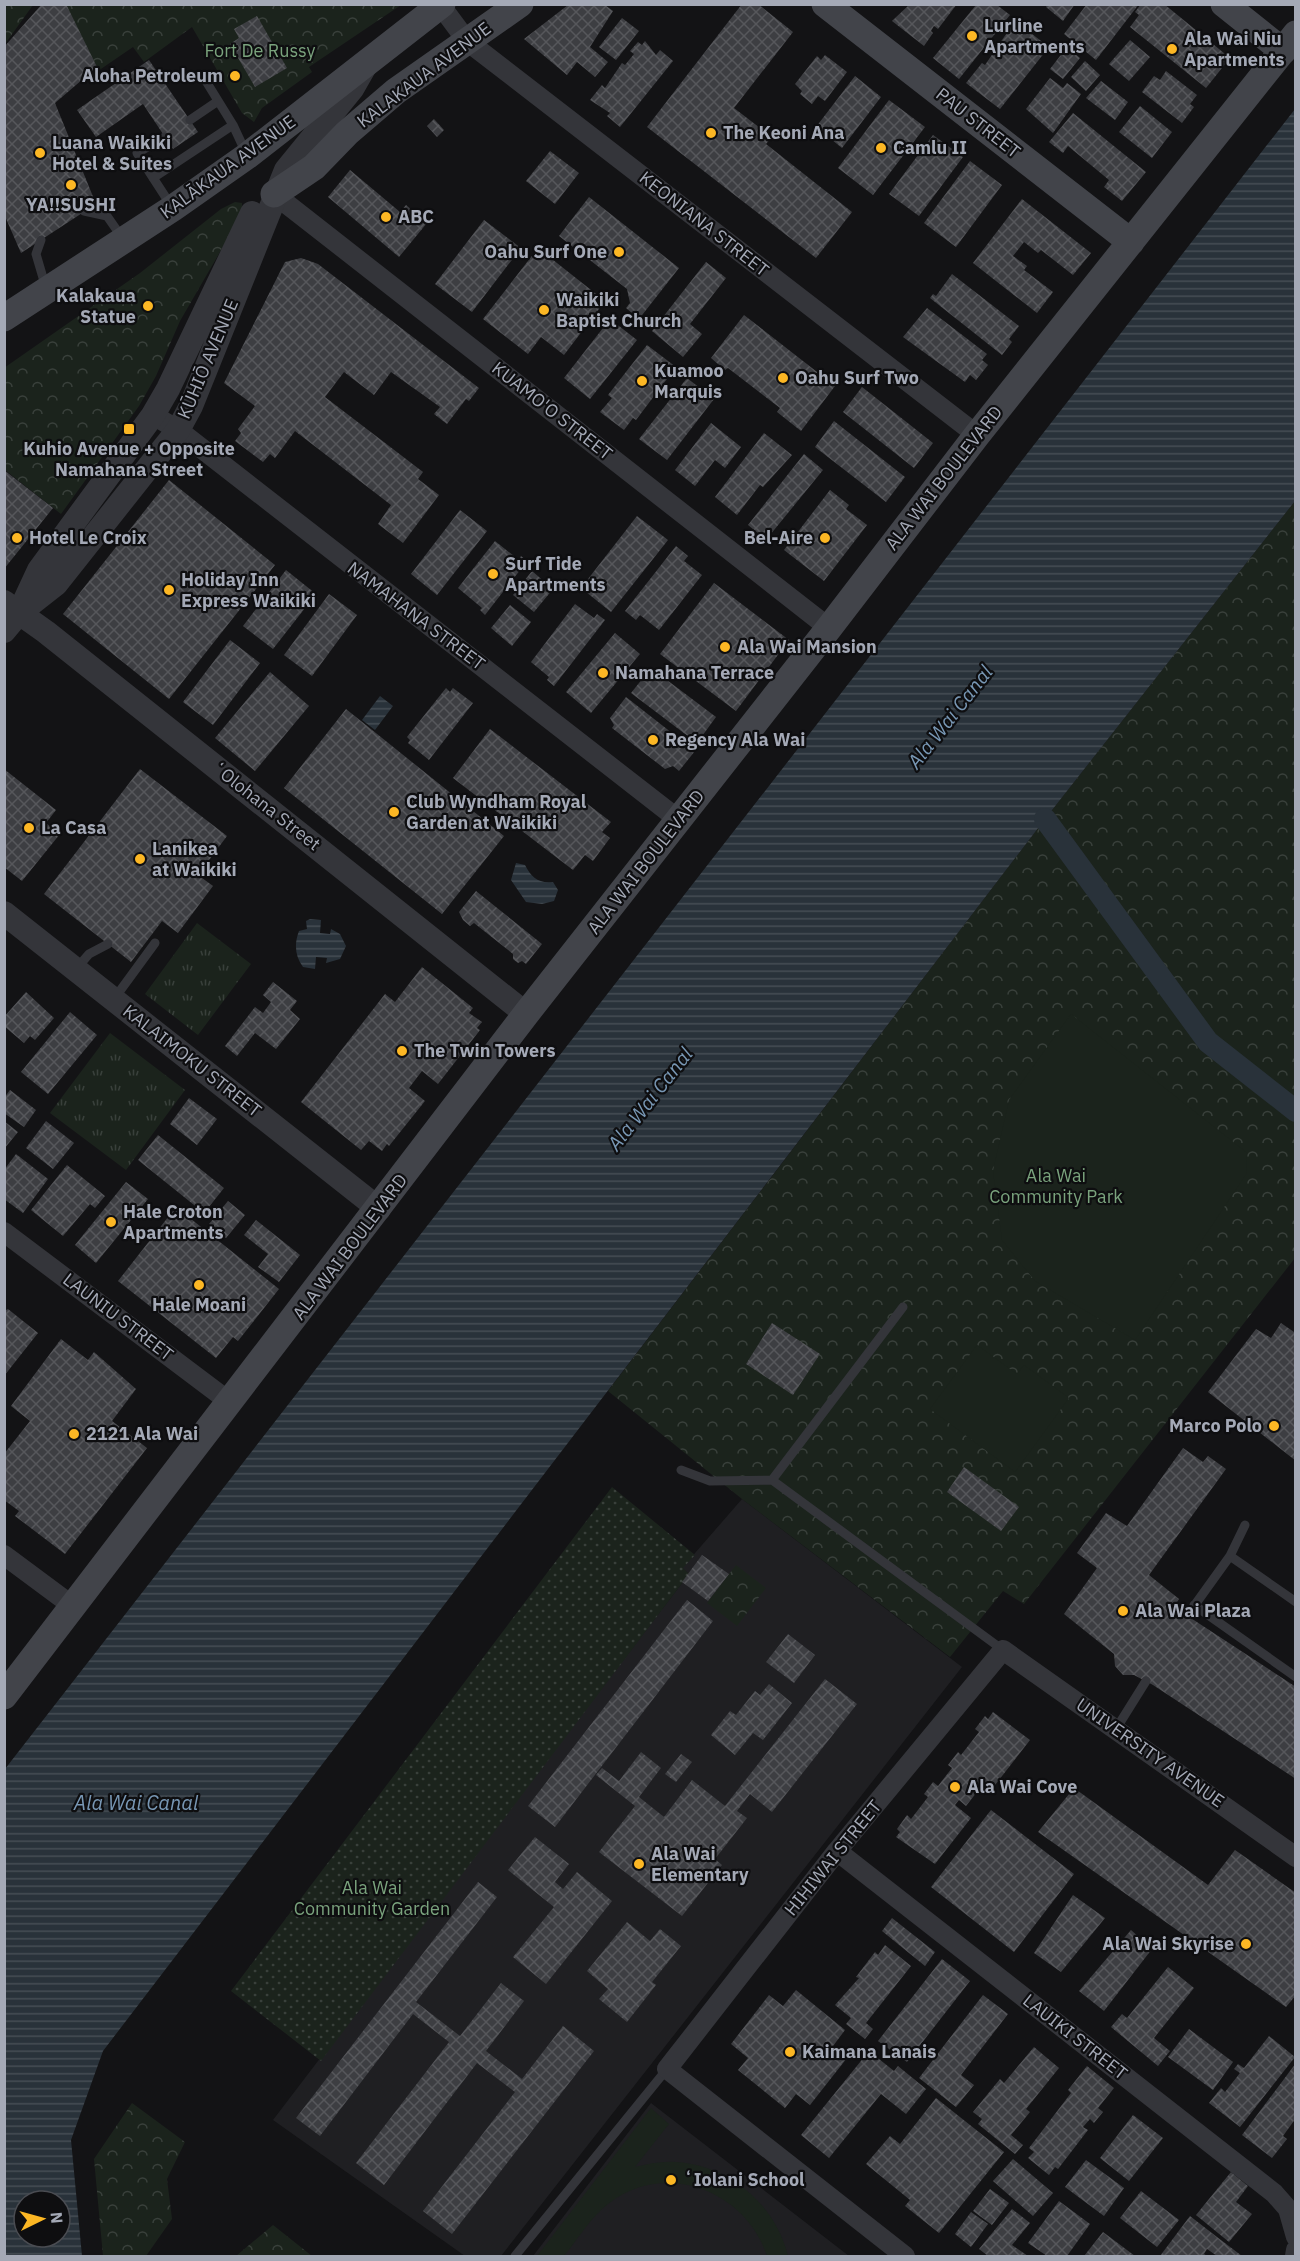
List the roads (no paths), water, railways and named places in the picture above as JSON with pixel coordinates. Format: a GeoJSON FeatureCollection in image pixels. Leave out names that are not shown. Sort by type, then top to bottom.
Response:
{"type":"FeatureCollection","features":[{"type":"Feature","properties":{"kind":"main road","name":"KALAKAUA AVENUE"},"geometry":{"type":"LineString","coordinates":[[274,194],[314,167],[347,133],[396,92],[520,4]]}},
{"type":"Feature","properties":{"kind":"main road","name":"PAU STREET"},"geometry":{"type":"LineString","coordinates":[[825,4],[1131,242]]}},
{"type":"Feature","properties":{"kind":"main road"},"geometry":{"type":"LineString","coordinates":[[1224,4],[1291,40]]}},
{"type":"Feature","properties":{"kind":"main road","name":"KALĀKAUA AVENUE"},"geometry":{"type":"LineString","coordinates":[[4,318],[124,241],[247,156],[442,5]]}},
{"type":"Feature","properties":{"kind":"main road","name":"ALA WAI BOULEVARD"},"geometry":{"type":"LineString","coordinates":[[4,1696],[231,1403],[526,1014],[829,628],[977,435],[1291,40]]}},
{"type":"Feature","properties":{"kind":"street","name":"KEONIANA STREET"},"geometry":{"type":"LineString","coordinates":[[442,5],[467,41],[977,435]]}},
{"type":"Feature","properties":{"kind":"street","name":"KŪHIŌ AVENUE"},"geometry":{"type":"LineString","coordinates":[[9,615],[56,584],[178,430],[191,406],[274,194],[286,170],[352,89],[369,60]]}},
{"type":"Feature","properties":{"kind":"street","name":"KŪHIŌ AVENUE"},"geometry":{"type":"LineString","coordinates":[[9,615],[39,570],[153,415],[168,389],[250,216],[274,194]]}},
{"type":"Feature","properties":{"kind":"street","name":"KUAMO'O STREET"},"geometry":{"type":"LineString","coordinates":[[274,194],[829,628]]}},
{"type":"Feature","properties":{"kind":"street","name":"NAMAHANA STREET"},"geometry":{"type":"LineString","coordinates":[[153,415],[178,430],[679,820]]}},
{"type":"Feature","properties":{"kind":"street","name":"ʻOlohana Street"},"geometry":{"type":"LineString","coordinates":[[9,615],[526,1014]]}},
{"type":"Feature","properties":{"kind":"street","name":"KALAIMOKU STREET"},"geometry":{"type":"LineString","coordinates":[[4,913],[379,1209]]}},
{"type":"Feature","properties":{"kind":"street","name":"LAUNIU STREET"},"geometry":{"type":"LineString","coordinates":[[4,1232],[231,1403]]}},
{"type":"Feature","properties":{"kind":"street"},"geometry":{"type":"LineString","coordinates":[[4,1555],[74,1607]]}},
{"type":"Feature","properties":{"kind":"street","name":"UNIVERSITY AVENUE"},"geometry":{"type":"LineString","coordinates":[[1003,1650],[1296,1857]]}},
{"type":"Feature","properties":{"kind":"street","name":"HIHIWAI STREET"},"geometry":{"type":"LineString","coordinates":[[667,2069],[837,1851],[1003,1650]]}},
{"type":"Feature","properties":{"kind":"street","name":"LAUIKI STREET"},"geometry":{"type":"LineString","coordinates":[[837,1851],[1274,2193],[1288,2210],[1296,2237]]}},
{"type":"Feature","properties":{"kind":"street"},"geometry":{"type":"LineString","coordinates":[[667,2069],[905,2256]]}},
{"type":"Feature","properties":{"kind":"street"},"geometry":{"type":"LineString","coordinates":[[1294,2256],[1296,2250]]}},
{"type":"Feature","properties":{"kind":"lane"},"geometry":{"type":"LineString","coordinates":[[204,78],[233,125],[247,156]]}},
{"type":"Feature","properties":{"kind":"lane"},"geometry":{"type":"LineString","coordinates":[[190,120],[218,101]]}},
{"type":"Feature","properties":{"kind":"lane"},"geometry":{"type":"LineString","coordinates":[[153,177],[233,125]]}},
{"type":"Feature","properties":{"kind":"lane"},"geometry":{"type":"LineString","coordinates":[[165,137],[137,153],[173,208]]}},
{"type":"Feature","properties":{"kind":"lane"},"geometry":{"type":"LineString","coordinates":[[84,211],[107,216],[124,241]]}},
{"type":"Feature","properties":{"kind":"lane"},"geometry":{"type":"LineString","coordinates":[[41,240],[36,254],[47,290]]}},
{"type":"Feature","properties":{"kind":"lane"},"geometry":{"type":"LineString","coordinates":[[114,999],[155,943]]}},
{"type":"Feature","properties":{"kind":"lane"},"geometry":{"type":"LineString","coordinates":[[76,969],[89,954],[108,944]]}},
{"type":"Feature","properties":{"kind":"lane"},"geometry":{"type":"LineString","coordinates":[[772,1480],[903,1307]]}},
{"type":"Feature","properties":{"kind":"lane"},"geometry":{"type":"LineString","coordinates":[[681,1470],[710,1481],[772,1480],[1003,1650]]}},
{"type":"Feature","properties":{"kind":"lane"},"geometry":{"type":"LineString","coordinates":[[1245,1525],[1230,1556],[1192,1609],[1296,1677]]}},
{"type":"Feature","properties":{"kind":"lane"},"geometry":{"type":"LineString","coordinates":[[1230,1556],[1296,1602]]}},
{"type":"Feature","properties":{"kind":"lane"},"geometry":{"type":"LineString","coordinates":[[1116,1729],[1146,1682]]}},
{"type":"Feature","properties":{"kind":"lane"},"geometry":{"type":"LineString","coordinates":[[515,2256],[667,2069]]}},
{"type":"Feature","properties":{"kind":"water","name":"Ala Wai Canal"},"geometry":{"type":"Polygon","coordinates":[[[1295,109],[1295,501],[1045,819],[103,2051],[71,2140],[82,2256],[5,2256],[5,1769],[1295,109]]]}},
{"type":"Feature","properties":{"kind":"water"},"geometry":{"type":"Polygon","coordinates":[[[380,696],[393,706],[375,730],[362,720],[380,696]]]}},
{"type":"Feature","properties":{"kind":"water"},"geometry":{"type":"Polygon","coordinates":[[[516,863],[525,865],[530,873],[540,881],[553,882],[558,890],[554,901],[542,904],[526,902],[511,880],[516,863]]]}},
{"type":"Feature","properties":{"kind":"water"},"geometry":{"type":"Polygon","coordinates":[[[321,920],[320,933],[330,934],[331,929],[340,934],[346,946],[340,959],[326,963],[327,958],[316,957],[315,969],[303,967],[296,950],[299,931],[307,929],[306,921],[321,920]]]}},
{"type":"Feature","properties":{"kind":"waterway"},"geometry":{"type":"LineString","coordinates":[[1045,819],[1208,1042],[1296,1111]]}},
{"type":"Feature","properties":{"kind":"place","name":"Lurline Apartments"},"geometry":{"type":"Point","coordinates":[972,36]}},
{"type":"Feature","properties":{"kind":"place","name":"Ala Wai Niu Apartments"},"geometry":{"type":"Point","coordinates":[1172,49]}},
{"type":"Feature","properties":{"kind":"place","name":"Aloha Petroleum"},"geometry":{"type":"Point","coordinates":[235,76]}},
{"type":"Feature","properties":{"kind":"place","name":"The Keoni Ana"},"geometry":{"type":"Point","coordinates":[711,133]}},
{"type":"Feature","properties":{"kind":"place","name":"Camlu II"},"geometry":{"type":"Point","coordinates":[881,148]}},
{"type":"Feature","properties":{"kind":"place","name":"Luana Waikiki Hotel & Suites"},"geometry":{"type":"Point","coordinates":[40,153]}},
{"type":"Feature","properties":{"kind":"place","name":"YA!!SUSHI"},"geometry":{"type":"Point","coordinates":[71,185]}},
{"type":"Feature","properties":{"kind":"place","name":"ABC"},"geometry":{"type":"Point","coordinates":[386,217]}},
{"type":"Feature","properties":{"kind":"place","name":"Oahu Surf One"},"geometry":{"type":"Point","coordinates":[619,252]}},
{"type":"Feature","properties":{"kind":"place","name":"Kalakaua Statue"},"geometry":{"type":"Point","coordinates":[148,306]}},
{"type":"Feature","properties":{"kind":"place","name":"Waikiki Baptist Church"},"geometry":{"type":"Point","coordinates":[544,310]}},
{"type":"Feature","properties":{"kind":"place","name":"Oahu Surf Two"},"geometry":{"type":"Point","coordinates":[783,378]}},
{"type":"Feature","properties":{"kind":"place","name":"Kuamoo Marquis"},"geometry":{"type":"Point","coordinates":[642,381]}},
{"type":"Feature","properties":{"kind":"place","name":"Kuhio Avenue + Opposite Namahana Street"},"geometry":{"type":"Point","coordinates":[129,429]}},
{"type":"Feature","properties":{"kind":"place","name":"Hotel Le Croix"},"geometry":{"type":"Point","coordinates":[17,538]}},
{"type":"Feature","properties":{"kind":"place","name":"Bel-Aire"},"geometry":{"type":"Point","coordinates":[825,538]}},
{"type":"Feature","properties":{"kind":"place","name":"Surf Tide Apartments"},"geometry":{"type":"Point","coordinates":[493,574]}},
{"type":"Feature","properties":{"kind":"place","name":"Holiday Inn Express Waikiki"},"geometry":{"type":"Point","coordinates":[169,590]}},
{"type":"Feature","properties":{"kind":"place","name":"Ala Wai Mansion"},"geometry":{"type":"Point","coordinates":[725,647]}},
{"type":"Feature","properties":{"kind":"place","name":"Namahana Terrace"},"geometry":{"type":"Point","coordinates":[603,673]}},
{"type":"Feature","properties":{"kind":"place","name":"Regency Ala Wai"},"geometry":{"type":"Point","coordinates":[653,740]}},
{"type":"Feature","properties":{"kind":"place","name":"Club Wyndham Royal Garden at Waikiki"},"geometry":{"type":"Point","coordinates":[394,812]}},
{"type":"Feature","properties":{"kind":"place","name":"La Casa"},"geometry":{"type":"Point","coordinates":[29,828]}},
{"type":"Feature","properties":{"kind":"place","name":"Lanikea at Waikiki"},"geometry":{"type":"Point","coordinates":[140,859]}},
{"type":"Feature","properties":{"kind":"place","name":"The Twin Towers"},"geometry":{"type":"Point","coordinates":[402,1051]}},
{"type":"Feature","properties":{"kind":"place","name":"Hale Croton Apartments"},"geometry":{"type":"Point","coordinates":[111,1222]}},
{"type":"Feature","properties":{"kind":"place","name":"Hale Moani"},"geometry":{"type":"Point","coordinates":[199,1285]}},
{"type":"Feature","properties":{"kind":"place","name":"Marco Polo"},"geometry":{"type":"Point","coordinates":[1274,1426]}},
{"type":"Feature","properties":{"kind":"place","name":"2121 Ala Wai"},"geometry":{"type":"Point","coordinates":[74,1434]}},
{"type":"Feature","properties":{"kind":"place","name":"Ala Wai Plaza"},"geometry":{"type":"Point","coordinates":[1123,1611]}},
{"type":"Feature","properties":{"kind":"place","name":"Ala Wai Cove"},"geometry":{"type":"Point","coordinates":[955,1787]}},
{"type":"Feature","properties":{"kind":"place","name":"Ala Wai Elementary"},"geometry":{"type":"Point","coordinates":[639,1864]}},
{"type":"Feature","properties":{"kind":"place","name":"Ala Wai Skyrise"},"geometry":{"type":"Point","coordinates":[1246,1944]}},
{"type":"Feature","properties":{"kind":"place","name":"Kaimana Lanais"},"geometry":{"type":"Point","coordinates":[790,2052]}},
{"type":"Feature","properties":{"kind":"place","name":"ʻIolani School"},"geometry":{"type":"Point","coordinates":[671,2180]}},
{"type":"Feature","properties":{"kind":"park label","name":"Fort De Russy"},"geometry":{"type":"Point","coordinates":[260,51]}},
{"type":"Feature","properties":{"kind":"park label","name":"Ala Wai Community Park"},"geometry":{"type":"Point","coordinates":[1056,1186]}},
{"type":"Feature","properties":{"kind":"park label","name":"Ala Wai Community Garden"},"geometry":{"type":"Point","coordinates":[372,1898]}}]}
